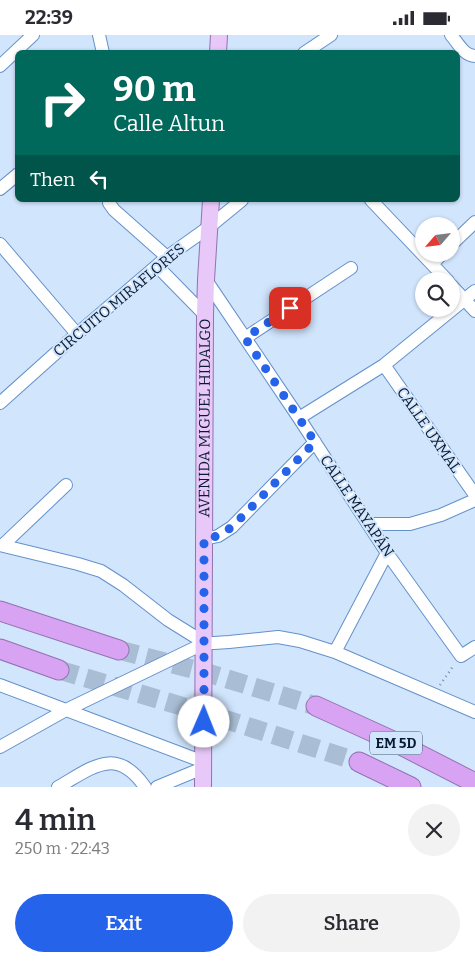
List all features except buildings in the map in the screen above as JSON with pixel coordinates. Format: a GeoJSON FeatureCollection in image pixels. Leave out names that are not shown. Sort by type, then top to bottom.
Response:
{"type":"FeatureCollection","features":[{"type":"Feature","properties":{"kind":"highway"},"geometry":{"type":"LineString","coordinates":[[0,611],[119,650]]}},
{"type":"Feature","properties":{"kind":"highway"},"geometry":{"type":"LineString","coordinates":[[0,649],[59,670]]}},
{"type":"Feature","properties":{"kind":"highway","name":"EM 5D"},"geometry":{"type":"LineString","coordinates":[[316,706],[395,742],[475,783]]}},
{"type":"Feature","properties":{"kind":"highway","name":"EM 5D"},"geometry":{"type":"LineString","coordinates":[[359,762],[411,787]]}},
{"type":"Feature","properties":{"kind":"main road"},"geometry":{"type":"LineString","coordinates":[[218,50],[219,35]]}},
{"type":"Feature","properties":{"kind":"main road","name":"AVENIDA MIGUEL HIDALGO"},"geometry":{"type":"LineString","coordinates":[[201,786],[205,643],[205,315],[210,202]]}},
{"type":"Feature","properties":{"kind":"street"},"geometry":{"type":"LineString","coordinates":[[17,50],[33,35]]}},
{"type":"Feature","properties":{"kind":"street"},"geometry":{"type":"LineString","coordinates":[[99,35],[103,50]]}},
{"type":"Feature","properties":{"kind":"street"},"geometry":{"type":"LineString","coordinates":[[308,50],[331,35]]}},
{"type":"Feature","properties":{"kind":"street"},"geometry":{"type":"LineString","coordinates":[[451,35],[464,52],[475,56]]}},
{"type":"Feature","properties":{"kind":"street"},"geometry":{"type":"LineString","coordinates":[[0,66],[15,52]]}},
{"type":"Feature","properties":{"kind":"street"},"geometry":{"type":"LineString","coordinates":[[0,189],[15,176]]}},
{"type":"Feature","properties":{"kind":"street"},"geometry":{"type":"LineString","coordinates":[[109,202],[114,210],[167,257]]}},
{"type":"Feature","properties":{"kind":"street","name":"CIRCUITO MIRAFLORES"},"geometry":{"type":"LineString","coordinates":[[2,397],[167,257],[240,202]]}},
{"type":"Feature","properties":{"kind":"street"},"geometry":{"type":"LineString","coordinates":[[373,202],[440,272]]}},
{"type":"Feature","properties":{"kind":"street"},"geometry":{"type":"LineString","coordinates":[[460,236],[475,222]]}},
{"type":"Feature","properties":{"kind":"street"},"geometry":{"type":"LineString","coordinates":[[0,245],[76,334]]}},
{"type":"Feature","properties":{"kind":"street"},"geometry":{"type":"LineString","coordinates":[[157,266],[205,315]]}},
{"type":"Feature","properties":{"kind":"street"},"geometry":{"type":"LineString","coordinates":[[245,338],[351,268]]}},
{"type":"Feature","properties":{"kind":"street","name":"CALLE MAYAPÁN"},"geometry":{"type":"LineString","coordinates":[[206,280],[387,553],[461,656]]}},
{"type":"Feature","properties":{"kind":"street"},"geometry":{"type":"LineString","coordinates":[[299,418],[384,365],[475,291]]}},
{"type":"Feature","properties":{"kind":"street"},"geometry":{"type":"LineString","coordinates":[[460,295],[475,311]]}},
{"type":"Feature","properties":{"kind":"street","name":"CALLE UXMAL"},"geometry":{"type":"LineString","coordinates":[[384,365],[475,495]]}},
{"type":"Feature","properties":{"kind":"street"},"geometry":{"type":"LineString","coordinates":[[204,539],[218,536],[232,527],[315,442]]}},
{"type":"Feature","properties":{"kind":"street"},"geometry":{"type":"LineString","coordinates":[[2,545],[66,485]]}},
{"type":"Feature","properties":{"kind":"street"},"geometry":{"type":"LineString","coordinates":[[368,524],[410,524],[441,515],[475,500]]}},
{"type":"Feature","properties":{"kind":"street"},"geometry":{"type":"LineString","coordinates":[[2,545],[100,571],[205,643]]}},
{"type":"Feature","properties":{"kind":"street"},"geometry":{"type":"LineString","coordinates":[[335,652],[387,553]]}},
{"type":"Feature","properties":{"kind":"street"},"geometry":{"type":"LineString","coordinates":[[0,747],[66,710],[205,643],[229,643],[278,637],[300,641],[335,652],[475,712]]}},
{"type":"Feature","properties":{"kind":"street"},"geometry":{"type":"LineString","coordinates":[[461,656],[475,647]]}},
{"type":"Feature","properties":{"kind":"street"},"geometry":{"type":"LineString","coordinates":[[0,685],[203,765]]}},
{"type":"Feature","properties":{"kind":"street"},"geometry":{"type":"LineString","coordinates":[[58,787],[95,766],[111,762],[134,773],[145,787]]}},
{"type":"Feature","properties":{"kind":"street"},"geometry":{"type":"LineString","coordinates":[[157,787],[203,765]]}},
{"type":"Feature","properties":{"kind":"path"},"geometry":{"type":"LineString","coordinates":[[433,694],[461,656]]}},
{"type":"Feature","properties":{"kind":"tunnel"},"geometry":{"type":"LineString","coordinates":[[119,650],[211,674],[316,706]]}},
{"type":"Feature","properties":{"kind":"tunnel"},"geometry":{"type":"LineString","coordinates":[[59,670],[205,713],[359,762]]}},
{"type":"Feature","properties":{"kind":"route"},"geometry":{"type":"LineString","coordinates":[[204,722],[204,539],[218,536],[232,527],[315,442],[245,338],[290,308]]}}]}
